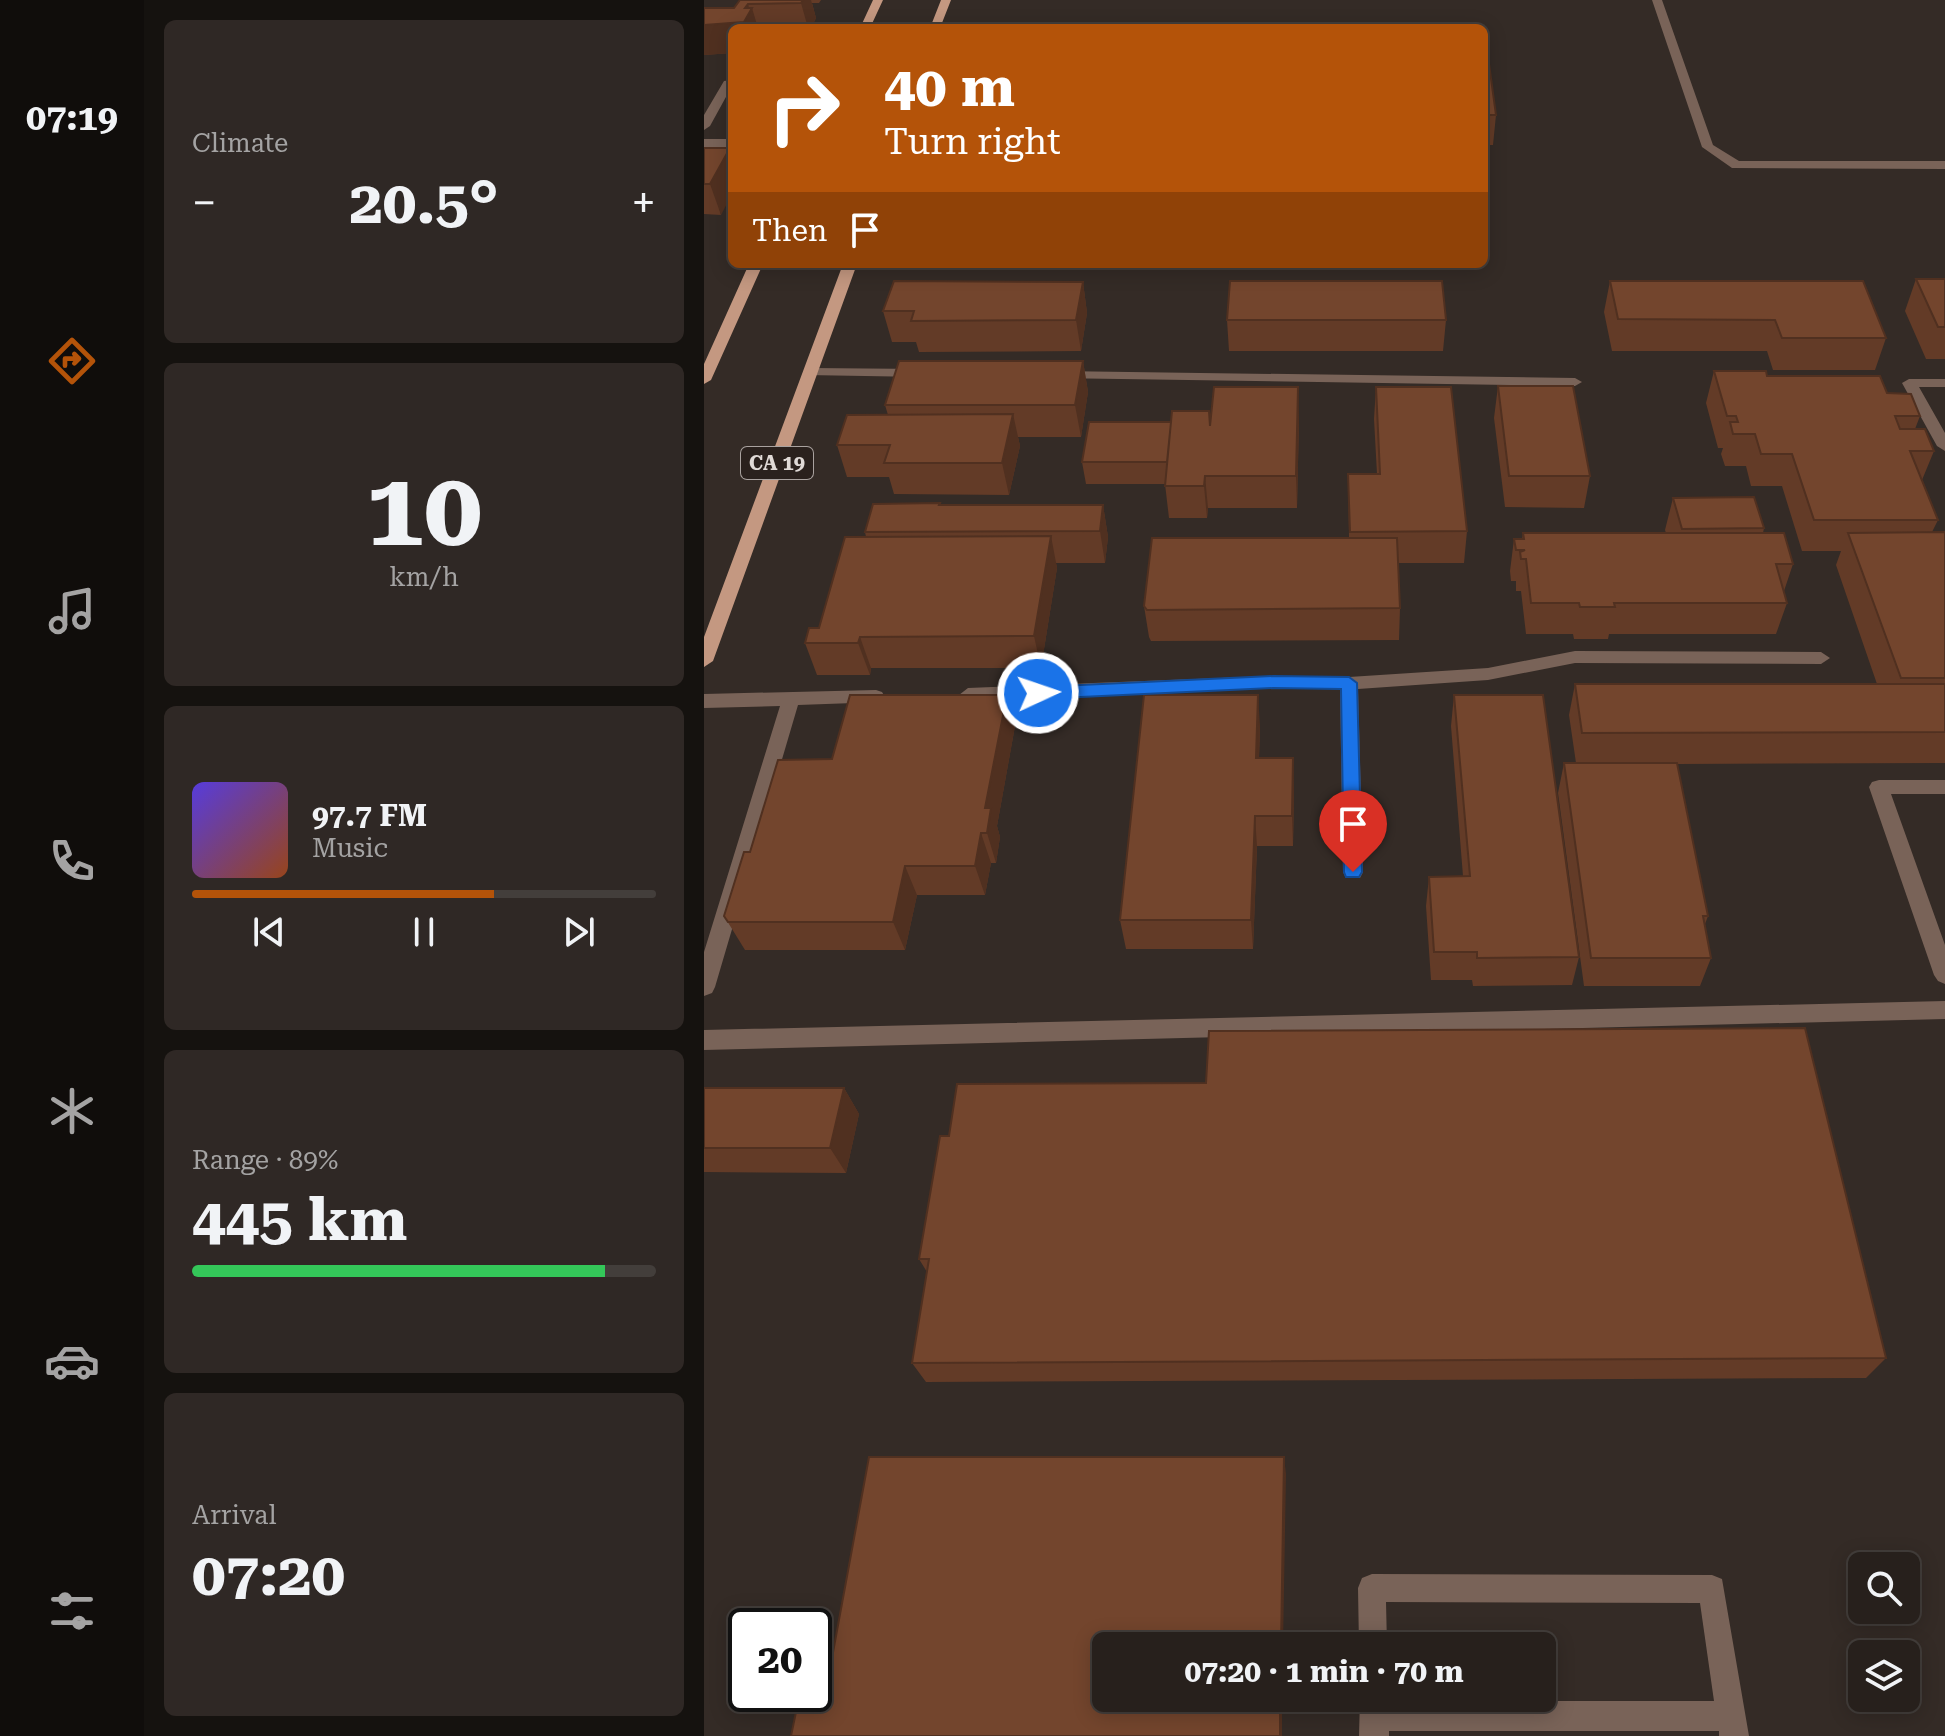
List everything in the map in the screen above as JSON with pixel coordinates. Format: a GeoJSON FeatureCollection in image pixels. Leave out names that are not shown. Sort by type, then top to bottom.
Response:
{"type":"FeatureCollection","features":[{"type":"Feature","properties":{"kind":"main road"},"geometry":{"type":"LineString","coordinates":[[867,24],[878,0]]}},
{"type":"Feature","properties":{"kind":"main road"},"geometry":{"type":"LineString","coordinates":[[937,24],[946,0]]}},
{"type":"Feature","properties":{"kind":"main road"},"geometry":{"type":"LineString","coordinates":[[704,380],[754,268]]}},
{"type":"Feature","properties":{"kind":"main road","name":"CA 19"},"geometry":{"type":"LineString","coordinates":[[704,661],[849,268]]}},
{"type":"Feature","properties":{"kind":"street"},"geometry":{"type":"LineString","coordinates":[[1657,0],[1708,147],[1736,165],[1945,165]]}},
{"type":"Feature","properties":{"kind":"street"},"geometry":{"type":"LineString","coordinates":[[704,126],[728,83]]}},
{"type":"Feature","properties":{"kind":"street"},"geometry":{"type":"LineString","coordinates":[[704,143],[728,143]]}},
{"type":"Feature","properties":{"kind":"street"},"geometry":{"type":"LineString","coordinates":[[811,372],[938,373]]}},
{"type":"Feature","properties":{"kind":"street"},"geometry":{"type":"LineString","coordinates":[[1049,375],[1575,382]]}},
{"type":"Feature","properties":{"kind":"street"},"geometry":{"type":"LineString","coordinates":[[1945,383],[1909,383],[1945,446]]}},
{"type":"Feature","properties":{"kind":"street"},"geometry":{"type":"LineString","coordinates":[[945,696],[1273,682],[1349,683],[1488,674],[1575,657],[1821,658]]}},
{"type":"Feature","properties":{"kind":"street"},"geometry":{"type":"LineString","coordinates":[[1349,683],[1353,872]]}},
{"type":"Feature","properties":{"kind":"street"},"geometry":{"type":"LineString","coordinates":[[704,701],[897,697]]}},
{"type":"Feature","properties":{"kind":"street"},"geometry":{"type":"LineString","coordinates":[[704,987],[791,699]]}},
{"type":"Feature","properties":{"kind":"street"},"geometry":{"type":"LineString","coordinates":[[1945,787],[1879,787],[1945,975]]}},
{"type":"Feature","properties":{"kind":"street"},"geometry":{"type":"LineString","coordinates":[[704,1040],[1945,1010]]}},
{"type":"Feature","properties":{"kind":"street"},"geometry":{"type":"LineString","coordinates":[[1373,1632],[1372,1588],[1712,1589],[1732,1726],[1374,1717]]}},
{"type":"Feature","properties":{"kind":"building"},"geometry":{"type":"Polygon","coordinates":[[[740,0],[803,0],[801,3],[748,4],[745,8],[752,8],[744,22],[704,25],[704,8],[734,8],[740,0]]]}},
{"type":"Feature","properties":{"kind":"building"},"geometry":{"type":"Polygon","coordinates":[[[1488,56],[1496,115],[1488,115],[1488,56]]]}},
{"type":"Feature","properties":{"kind":"building"},"geometry":{"type":"Polygon","coordinates":[[[704,148],[728,148],[710,184],[704,184],[704,148]]]}},
{"type":"Feature","properties":{"kind":"building"},"geometry":{"type":"Polygon","coordinates":[[[1916,279],[1945,279],[1945,327],[1938,327],[1916,279]]]}},
{"type":"Feature","properties":{"kind":"building"},"geometry":{"type":"Polygon","coordinates":[[[894,281],[1083,282],[1076,320],[911,321],[914,311],[883,311],[894,281]]]}},
{"type":"Feature","properties":{"kind":"building"},"geometry":{"type":"Polygon","coordinates":[[[1230,281],[1442,281],[1446,320],[1227,320],[1230,281]]]}},
{"type":"Feature","properties":{"kind":"building"},"geometry":{"type":"Polygon","coordinates":[[[1610,281],[1863,281],[1886,338],[1782,338],[1775,320],[1618,319],[1610,281]]]}},
{"type":"Feature","properties":{"kind":"building"},"geometry":{"type":"Polygon","coordinates":[[[899,361],[1083,361],[1075,405],[885,405],[899,361]]]}},
{"type":"Feature","properties":{"kind":"building"},"geometry":{"type":"Polygon","coordinates":[[[1714,371],[1766,371],[1767,376],[1880,376],[1887,393],[1911,394],[1920,416],[1895,416],[1900,429],[1925,429],[1934,451],[1910,451],[1938,520],[1814,520],[1792,454],[1761,454],[1755,434],[1733,434],[1730,422],[1738,422],[1736,416],[1727,416],[1714,371]]]}},
{"type":"Feature","properties":{"kind":"building"},"geometry":{"type":"Polygon","coordinates":[[[1498,386],[1573,386],[1590,476],[1509,476],[1498,386]]]}},
{"type":"Feature","properties":{"kind":"building"},"geometry":{"type":"Polygon","coordinates":[[[1214,387],[1298,387],[1296,476],[1205,476],[1204,486],[1165,486],[1172,411],[1209,411],[1210,426],[1214,387]]]}},
{"type":"Feature","properties":{"kind":"building"},"geometry":{"type":"Polygon","coordinates":[[[1376,387],[1451,387],[1467,531],[1350,532],[1348,474],[1380,474],[1376,387]]]}},
{"type":"Feature","properties":{"kind":"building"},"geometry":{"type":"Polygon","coordinates":[[[1013,414],[1002,463],[884,463],[890,445],[837,445],[847,415],[1013,414]]]}},
{"type":"Feature","properties":{"kind":"building"},"geometry":{"type":"Polygon","coordinates":[[[1089,422],[1171,422],[1167,462],[1082,462],[1089,422]]]}},
{"type":"Feature","properties":{"kind":"building"},"geometry":{"type":"Polygon","coordinates":[[[1754,497],[1764,528],[1682,529],[1673,498],[1754,497]]]}},
{"type":"Feature","properties":{"kind":"building"},"geometry":{"type":"Polygon","coordinates":[[[873,504],[1103,505],[1100,531],[865,532],[873,504]]]}},
{"type":"Feature","properties":{"kind":"building"},"geometry":{"type":"Polygon","coordinates":[[[1945,532],[1945,678],[1901,678],[1848,533],[1945,532]]]}},
{"type":"Feature","properties":{"kind":"building"},"geometry":{"type":"Polygon","coordinates":[[[1523,533],[1784,533],[1793,564],[1776,564],[1787,603],[1614,603],[1615,607],[1580,607],[1579,603],[1531,603],[1526,559],[1521,559],[1520,552],[1525,550],[1516,550],[1514,539],[1524,539],[1523,533]]]}},
{"type":"Feature","properties":{"kind":"building"},"geometry":{"type":"Polygon","coordinates":[[[1051,536],[1034,636],[860,637],[858,643],[805,643],[809,628],[819,628],[845,537],[1051,536]]]}},
{"type":"Feature","properties":{"kind":"building"},"geometry":{"type":"Polygon","coordinates":[[[1152,538],[1397,538],[1400,608],[1147,610],[1144,606],[1152,538]]]}},
{"type":"Feature","properties":{"kind":"building"},"geometry":{"type":"Polygon","coordinates":[[[1575,684],[1945,684],[1945,732],[1582,733],[1575,684]]]}},
{"type":"Feature","properties":{"kind":"building"},"geometry":{"type":"Polygon","coordinates":[[[850,695],[1007,695],[985,808],[991,808],[987,833],[981,833],[975,866],[905,866],[893,922],[728,922],[724,916],[744,852],[750,852],[778,760],[832,759],[850,695]]]}},
{"type":"Feature","properties":{"kind":"building"},"geometry":{"type":"Polygon","coordinates":[[[1144,695],[1258,695],[1256,758],[1293,758],[1292,816],[1255,816],[1251,920],[1120,920],[1144,695]]]}},
{"type":"Feature","properties":{"kind":"building"},"geometry":{"type":"Polygon","coordinates":[[[1454,695],[1543,695],[1579,957],[1477,958],[1477,952],[1434,952],[1429,877],[1470,876],[1454,695]]]}},
{"type":"Feature","properties":{"kind":"building"},"geometry":{"type":"Polygon","coordinates":[[[1564,763],[1677,763],[1708,916],[1703,916],[1711,958],[1591,958],[1564,763]]]}},
{"type":"Feature","properties":{"kind":"building"},"geometry":{"type":"Polygon","coordinates":[[[1805,1028],[1886,1358],[912,1363],[929,1259],[919,1259],[940,1136],[949,1136],[957,1084],[1206,1083],[1209,1031],[1805,1028]]]}},
{"type":"Feature","properties":{"kind":"building"},"geometry":{"type":"Polygon","coordinates":[[[704,1088],[844,1088],[830,1148],[704,1148],[704,1088]]]}},
{"type":"Feature","properties":{"kind":"building"},"geometry":{"type":"Polygon","coordinates":[[[869,1457],[1284,1457],[1281,1632],[1092,1632],[1092,1712],[1280,1712],[1280,1736],[791,1736],[796,1712],[832,1712],[832,1658],[869,1457]]]}},
{"type":"Feature","properties":{"kind":"route"},"geometry":{"type":"LineString","coordinates":[[1038,693],[1273,682],[1349,683],[1353,872]]}}]}
